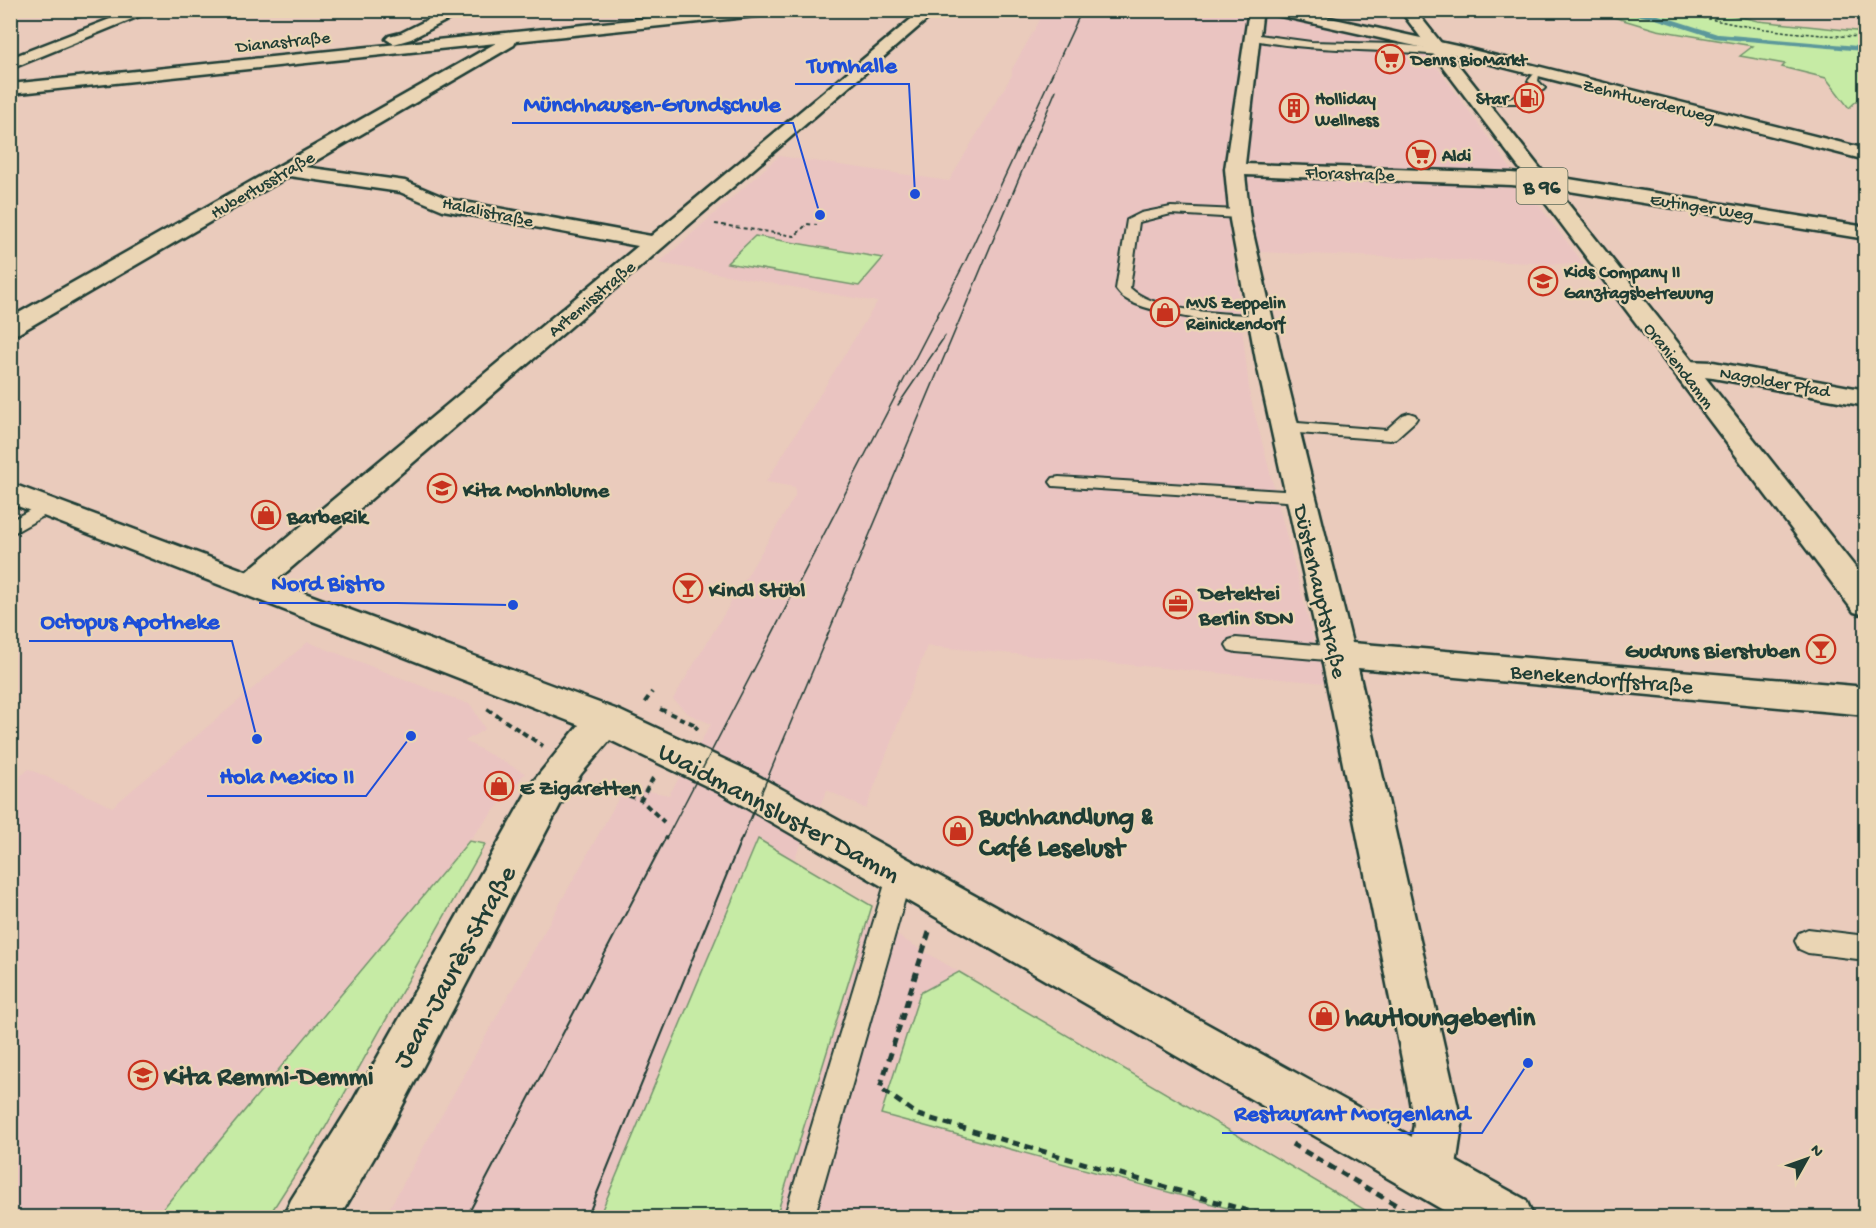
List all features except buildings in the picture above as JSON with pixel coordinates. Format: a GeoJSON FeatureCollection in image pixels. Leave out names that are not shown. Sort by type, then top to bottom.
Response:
{"type":"FeatureCollection","features":[{"type":"Feature","properties":{"kind":"street"},"geometry":{"type":"LineString","coordinates":[[10,64],[147,10]]}},
{"type":"Feature","properties":{"kind":"street"},"geometry":{"type":"LineString","coordinates":[[379,51],[380,47],[395,39],[406,36],[459,10]]}},
{"type":"Feature","properties":{"kind":"street","name":"Dianastraße"},"geometry":{"type":"LineString","coordinates":[[10,89],[775,10]]}},
{"type":"Feature","properties":{"kind":"street","name":"Artemisstraße"},"geometry":{"type":"LineString","coordinates":[[251,585],[931,10]]}},
{"type":"Feature","properties":{"kind":"street","name":"Düsterhauptstraße"},"geometry":{"type":"LineString","coordinates":[[1262,10],[1256,16],[1252,37],[1235,169],[1239,214],[1300,497],[1338,654],[1435,1105],[1438,1125],[1430,1173]]}},
{"type":"Feature","properties":{"kind":"street"},"geometry":{"type":"LineString","coordinates":[[1272,10],[1436,48]]}},
{"type":"Feature","properties":{"kind":"street","name":"Oraniendamm"},"geometry":{"type":"LineString","coordinates":[[1407,10],[1866,604]]}},
{"type":"Feature","properties":{"kind":"street"},"geometry":{"type":"LineString","coordinates":[[406,36],[419,43],[420,47]]}},
{"type":"Feature","properties":{"kind":"street","name":"Hubertusstraße"},"geometry":{"type":"LineString","coordinates":[[10,328],[507,44],[510,41],[509,38]]}},
{"type":"Feature","properties":{"kind":"street","name":"Zehntwerderweg"},"geometry":{"type":"LineString","coordinates":[[1436,48],[1865,154]]}},
{"type":"Feature","properties":{"kind":"street","name":"Florastraße"},"geometry":{"type":"LineString","coordinates":[[1235,169],[1538,182]]}},
{"type":"Feature","properties":{"kind":"street","name":"Halalistraße"},"geometry":{"type":"LineString","coordinates":[[286,170],[405,186],[443,204],[656,243]]}},
{"type":"Feature","properties":{"kind":"street","name":"Eutinger Weg"},"geometry":{"type":"LineString","coordinates":[[1538,182],[1623,192],[1866,233]]}},
{"type":"Feature","properties":{"kind":"street","name":"Nagolder Pfad"},"geometry":{"type":"LineString","coordinates":[[1684,369],[1713,370],[1866,398]]}},
{"type":"Feature","properties":{"kind":"street","name":"Waidmannsluster Damm"},"geometry":{"type":"LineString","coordinates":[[10,492],[605,720],[735,782],[1430,1173],[1500,1215]]}},
{"type":"Feature","properties":{"kind":"street","name":"Benekendorffstraße"},"geometry":{"type":"LineString","coordinates":[[1338,654],[1866,700]]}},
{"type":"Feature","properties":{"kind":"street","name":"Jean-Jaurès-Straße"},"geometry":{"type":"LineString","coordinates":[[309,1218],[374,1111],[546,794],[605,720]]}},
{"type":"Feature","properties":{"kind":"lane"},"geometry":{"type":"LineString","coordinates":[[1252,37],[1311,45],[1436,48]]}},
{"type":"Feature","properties":{"kind":"lane"},"geometry":{"type":"LineString","coordinates":[[1239,214],[1167,211],[1141,216],[1133,220],[1123,289],[1127,296],[1150,305],[1198,314],[1261,320]]}},
{"type":"Feature","properties":{"kind":"lane"},"geometry":{"type":"LineString","coordinates":[[1285,427],[1390,435],[1408,418]]}},
{"type":"Feature","properties":{"kind":"lane"},"geometry":{"type":"LineString","coordinates":[[1059,482],[1300,497]]}},
{"type":"Feature","properties":{"kind":"lane"},"geometry":{"type":"LineString","coordinates":[[10,529],[48,506]]}},
{"type":"Feature","properties":{"kind":"lane"},"geometry":{"type":"LineString","coordinates":[[1236,645],[1338,654]]}},
{"type":"Feature","properties":{"kind":"lane"},"geometry":{"type":"LineString","coordinates":[[799,1218],[900,874]]}},
{"type":"Feature","properties":{"kind":"lane"},"geometry":{"type":"LineString","coordinates":[[1808,941],[1866,948]]}},
{"type":"Feature","properties":{"kind":"path"},"geometry":{"type":"LineString","coordinates":[[1674,10],[1707,21],[1751,29],[1866,37]]}},
{"type":"Feature","properties":{"kind":"path"},"geometry":{"type":"LineString","coordinates":[[710,224],[795,236],[807,224],[817,225]]}},
{"type":"Feature","properties":{"kind":"path"},"geometry":{"type":"LineString","coordinates":[[645,702],[652,692]]}},
{"type":"Feature","properties":{"kind":"path"},"geometry":{"type":"LineString","coordinates":[[478,702],[552,752]]}},
{"type":"Feature","properties":{"kind":"path"},"geometry":{"type":"LineString","coordinates":[[641,800],[654,775]]}},
{"type":"Feature","properties":{"kind":"path"},"geometry":{"type":"LineString","coordinates":[[599,786],[641,800],[664,822]]}},
{"type":"Feature","properties":{"kind":"path"},"geometry":{"type":"LineString","coordinates":[[930,929],[880,1088],[918,1115],[977,1130],[1272,1218]]}},
{"type":"Feature","properties":{"kind":"shaded area"},"geometry":{"type":"Polygon","coordinates":[[[1045,11],[1247,11],[1223,165],[1250,396],[1325,683],[927,646],[866,809],[827,790],[794,859],[872,906],[869,919],[1377,1217],[384,1218],[625,787],[669,795],[711,724],[687,713],[673,699],[795,496],[795,487],[766,482],[877,302],[659,263],[779,156],[949,181],[1012,75],[1012,69],[1045,11]]]}},
{"type":"Feature","properties":{"kind":"shaded area"},"geometry":{"type":"Polygon","coordinates":[[[1278,15],[1413,43],[1423,48],[1512,170],[1511,172],[1252,161],[1247,158],[1262,18],[1278,15]]]}},
{"type":"Feature","properties":{"kind":"shaded area"},"geometry":{"type":"Polygon","coordinates":[[[1252,174],[1509,185],[1524,194],[1530,194],[1585,265],[1258,252],[1246,178],[1252,174]]]}},
{"type":"Feature","properties":{"kind":"shaded area","name":"Kita Remmi-Demmi"},"geometry":{"type":"Polygon","coordinates":[[[308,642],[471,705],[485,729],[465,741],[525,773],[156,1217],[11,1218],[11,784],[29,769],[112,807],[308,642]]]}},
{"type":"Feature","properties":{"kind":"green space"},"geometry":{"type":"Polygon","coordinates":[[[1593,11],[1716,11],[1758,21],[1865,32],[1865,93],[1849,108],[1826,78],[1782,67],[1785,64],[1740,56],[1753,46],[1657,30],[1593,11]]]}},
{"type":"Feature","properties":{"kind":"green space"},"geometry":{"type":"Polygon","coordinates":[[[755,236],[883,258],[859,286],[727,263],[755,236]]]}},
{"type":"Feature","properties":{"kind":"green space"},"geometry":{"type":"Polygon","coordinates":[[[758,839],[872,906],[776,1217],[599,1217],[758,839]]]}},
{"type":"Feature","properties":{"kind":"green space"},"geometry":{"type":"Polygon","coordinates":[[[469,841],[485,844],[325,1128],[268,1217],[156,1217],[469,841]]]}},
{"type":"Feature","properties":{"kind":"green space"},"geometry":{"type":"Polygon","coordinates":[[[959,972],[1377,1217],[1260,1217],[881,1114],[920,993],[959,972]]]}},
{"type":"Feature","properties":{"kind":"waterway"},"geometry":{"type":"LineString","coordinates":[[1623,10],[1657,17],[1716,36],[1866,49]]}},
{"type":"Feature","properties":{"kind":"tram line"},"geometry":{"type":"LineString","coordinates":[[666,839],[965,262],[1082,10]]}},
{"type":"Feature","properties":{"kind":"tram line"},"geometry":{"type":"LineString","coordinates":[[742,839],[1056,90]]}},
{"type":"Feature","properties":{"kind":"tram line"},"geometry":{"type":"LineString","coordinates":[[898,405],[945,336]]}},
{"type":"Feature","properties":{"kind":"tram line"},"geometry":{"type":"LineString","coordinates":[[466,1218],[666,837]]}},
{"type":"Feature","properties":{"kind":"tram line"},"geometry":{"type":"LineString","coordinates":[[587,1218],[742,837]]}},
{"type":"Feature","properties":{"kind":"place","name":"Denns BioMarkt"},"geometry":{"type":"Point","coordinates":[1390,59]}},
{"type":"Feature","properties":{"kind":"place","name":"Star"},"geometry":{"type":"Point","coordinates":[1529,98]}},
{"type":"Feature","properties":{"kind":"place","name":"Holliday Wellness"},"geometry":{"type":"Point","coordinates":[1294,108]}},
{"type":"Feature","properties":{"kind":"place","name":"Aldi"},"geometry":{"type":"Point","coordinates":[1421,155]}},
{"type":"Feature","properties":{"kind":"place","name":"Turnhalle"},"geometry":{"type":"Point","coordinates":[915,194]}},
{"type":"Feature","properties":{"kind":"place","name":"Münchhausen-Grundschule"},"geometry":{"type":"Point","coordinates":[820,215]}},
{"type":"Feature","properties":{"kind":"place","name":"Kids Company II Ganztagsbetreuung"},"geometry":{"type":"Point","coordinates":[1543,281]}},
{"type":"Feature","properties":{"kind":"place","name":"MVS Zeppelin Reinickendorf"},"geometry":{"type":"Point","coordinates":[1165,312]}},
{"type":"Feature","properties":{"kind":"place","name":"Kita Mohnblume"},"geometry":{"type":"Point","coordinates":[442,488]}},
{"type":"Feature","properties":{"kind":"place","name":"BarbeRik"},"geometry":{"type":"Point","coordinates":[266,515]}},
{"type":"Feature","properties":{"kind":"place","name":"Kindl Stübl"},"geometry":{"type":"Point","coordinates":[688,588]}},
{"type":"Feature","properties":{"kind":"place","name":"Detektei Berlin SDN"},"geometry":{"type":"Point","coordinates":[1178,604]}},
{"type":"Feature","properties":{"kind":"place","name":"Nord Bistro"},"geometry":{"type":"Point","coordinates":[513,605]}},
{"type":"Feature","properties":{"kind":"place","name":"Gudruns Bierstuben"},"geometry":{"type":"Point","coordinates":[1821,649]}},
{"type":"Feature","properties":{"kind":"place","name":"Hola Mexico II"},"geometry":{"type":"Point","coordinates":[411,736]}},
{"type":"Feature","properties":{"kind":"place","name":"Octopus Apotheke"},"geometry":{"type":"Point","coordinates":[257,739]}},
{"type":"Feature","properties":{"kind":"place","name":"E Zigaretten"},"geometry":{"type":"Point","coordinates":[499,786]}},
{"type":"Feature","properties":{"kind":"place","name":"Buchhandlung & Café Leselust"},"geometry":{"type":"Point","coordinates":[958,831]}},
{"type":"Feature","properties":{"kind":"place","name":"hautloungeberlin"},"geometry":{"type":"Point","coordinates":[1324,1016]}},
{"type":"Feature","properties":{"kind":"place","name":"Restaurant Morgenland"},"geometry":{"type":"Point","coordinates":[1528,1063]}},
{"type":"Feature","properties":{"kind":"place","name":"Kita Remmi-Demmi"},"geometry":{"type":"Point","coordinates":[143,1075]}}]}
